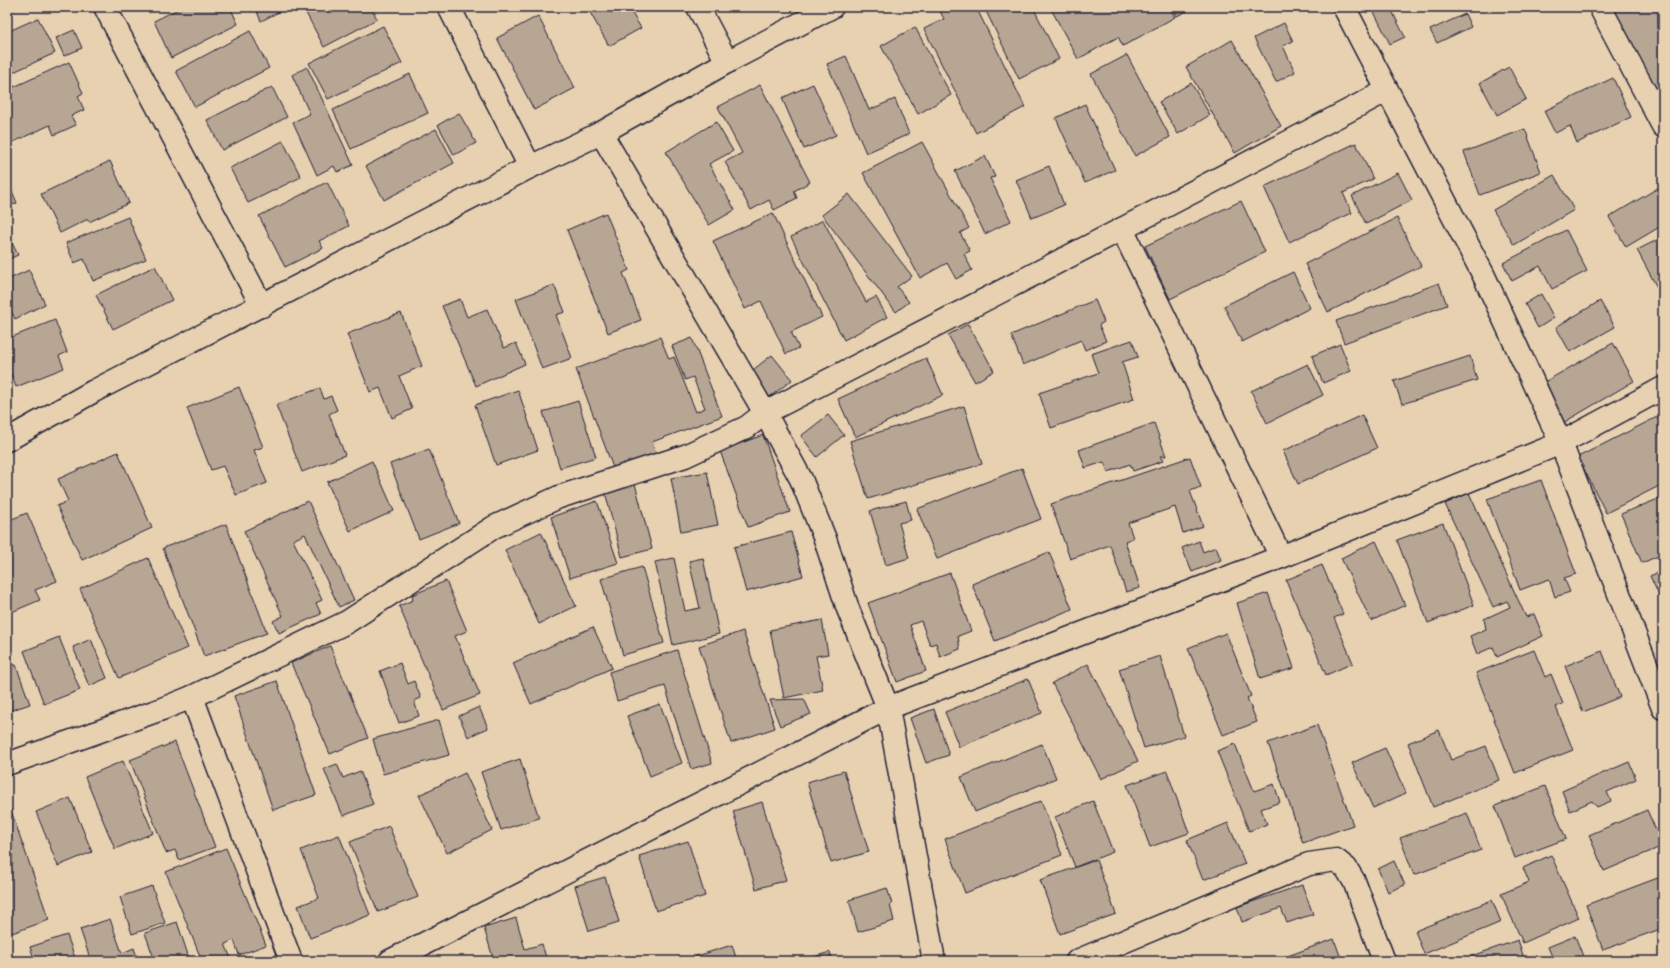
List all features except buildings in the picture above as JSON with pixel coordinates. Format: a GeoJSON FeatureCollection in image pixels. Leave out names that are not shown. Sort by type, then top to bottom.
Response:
{"type":"FeatureCollection","features":[{"type":"Feature","properties":{"kind":"street"},"geometry":{"type":"LineString","coordinates":[[105,7],[262,306]]}},
{"type":"Feature","properties":{"kind":"street"},"geometry":{"type":"LineString","coordinates":[[448,7],[530,167]]}},
{"type":"Feature","properties":{"kind":"street"},"geometry":{"type":"LineString","coordinates":[[698,7],[727,62]]}},
{"type":"Feature","properties":{"kind":"street"},"geometry":{"type":"LineString","coordinates":[[7,440],[94,391],[530,167],[601,133],[727,62],[832,7]]}},
{"type":"Feature","properties":{"kind":"street"},"geometry":{"type":"LineString","coordinates":[[1344,7],[1386,91],[1484,276],[1561,443],[1663,708]]}},
{"type":"Feature","properties":{"kind":"street"},"geometry":{"type":"LineString","coordinates":[[1600,7],[1663,126]]}},
{"type":"Feature","properties":{"kind":"street"},"geometry":{"type":"LineString","coordinates":[[7,764],[192,697],[347,622],[494,527],[559,497],[685,456],[747,427],[765,413],[1386,91]]}},
{"type":"Feature","properties":{"kind":"street"},"geometry":{"type":"LineString","coordinates":[[601,133],[765,413],[801,479],[825,538],[848,608],[888,708],[934,961]]}},
{"type":"Feature","properties":{"kind":"street"},"geometry":{"type":"LineString","coordinates":[[1122,229],[1281,557]]}},
{"type":"Feature","properties":{"kind":"street"},"geometry":{"type":"LineString","coordinates":[[390,961],[888,708],[1281,557],[1561,443],[1663,388]]}},
{"type":"Feature","properties":{"kind":"street"},"geometry":{"type":"LineString","coordinates":[[192,697],[292,961]]}},
{"type":"Feature","properties":{"kind":"street"},"geometry":{"type":"LineString","coordinates":[[1077,961],[1309,864],[1336,860],[1346,868],[1354,881],[1384,961]]}}]}
